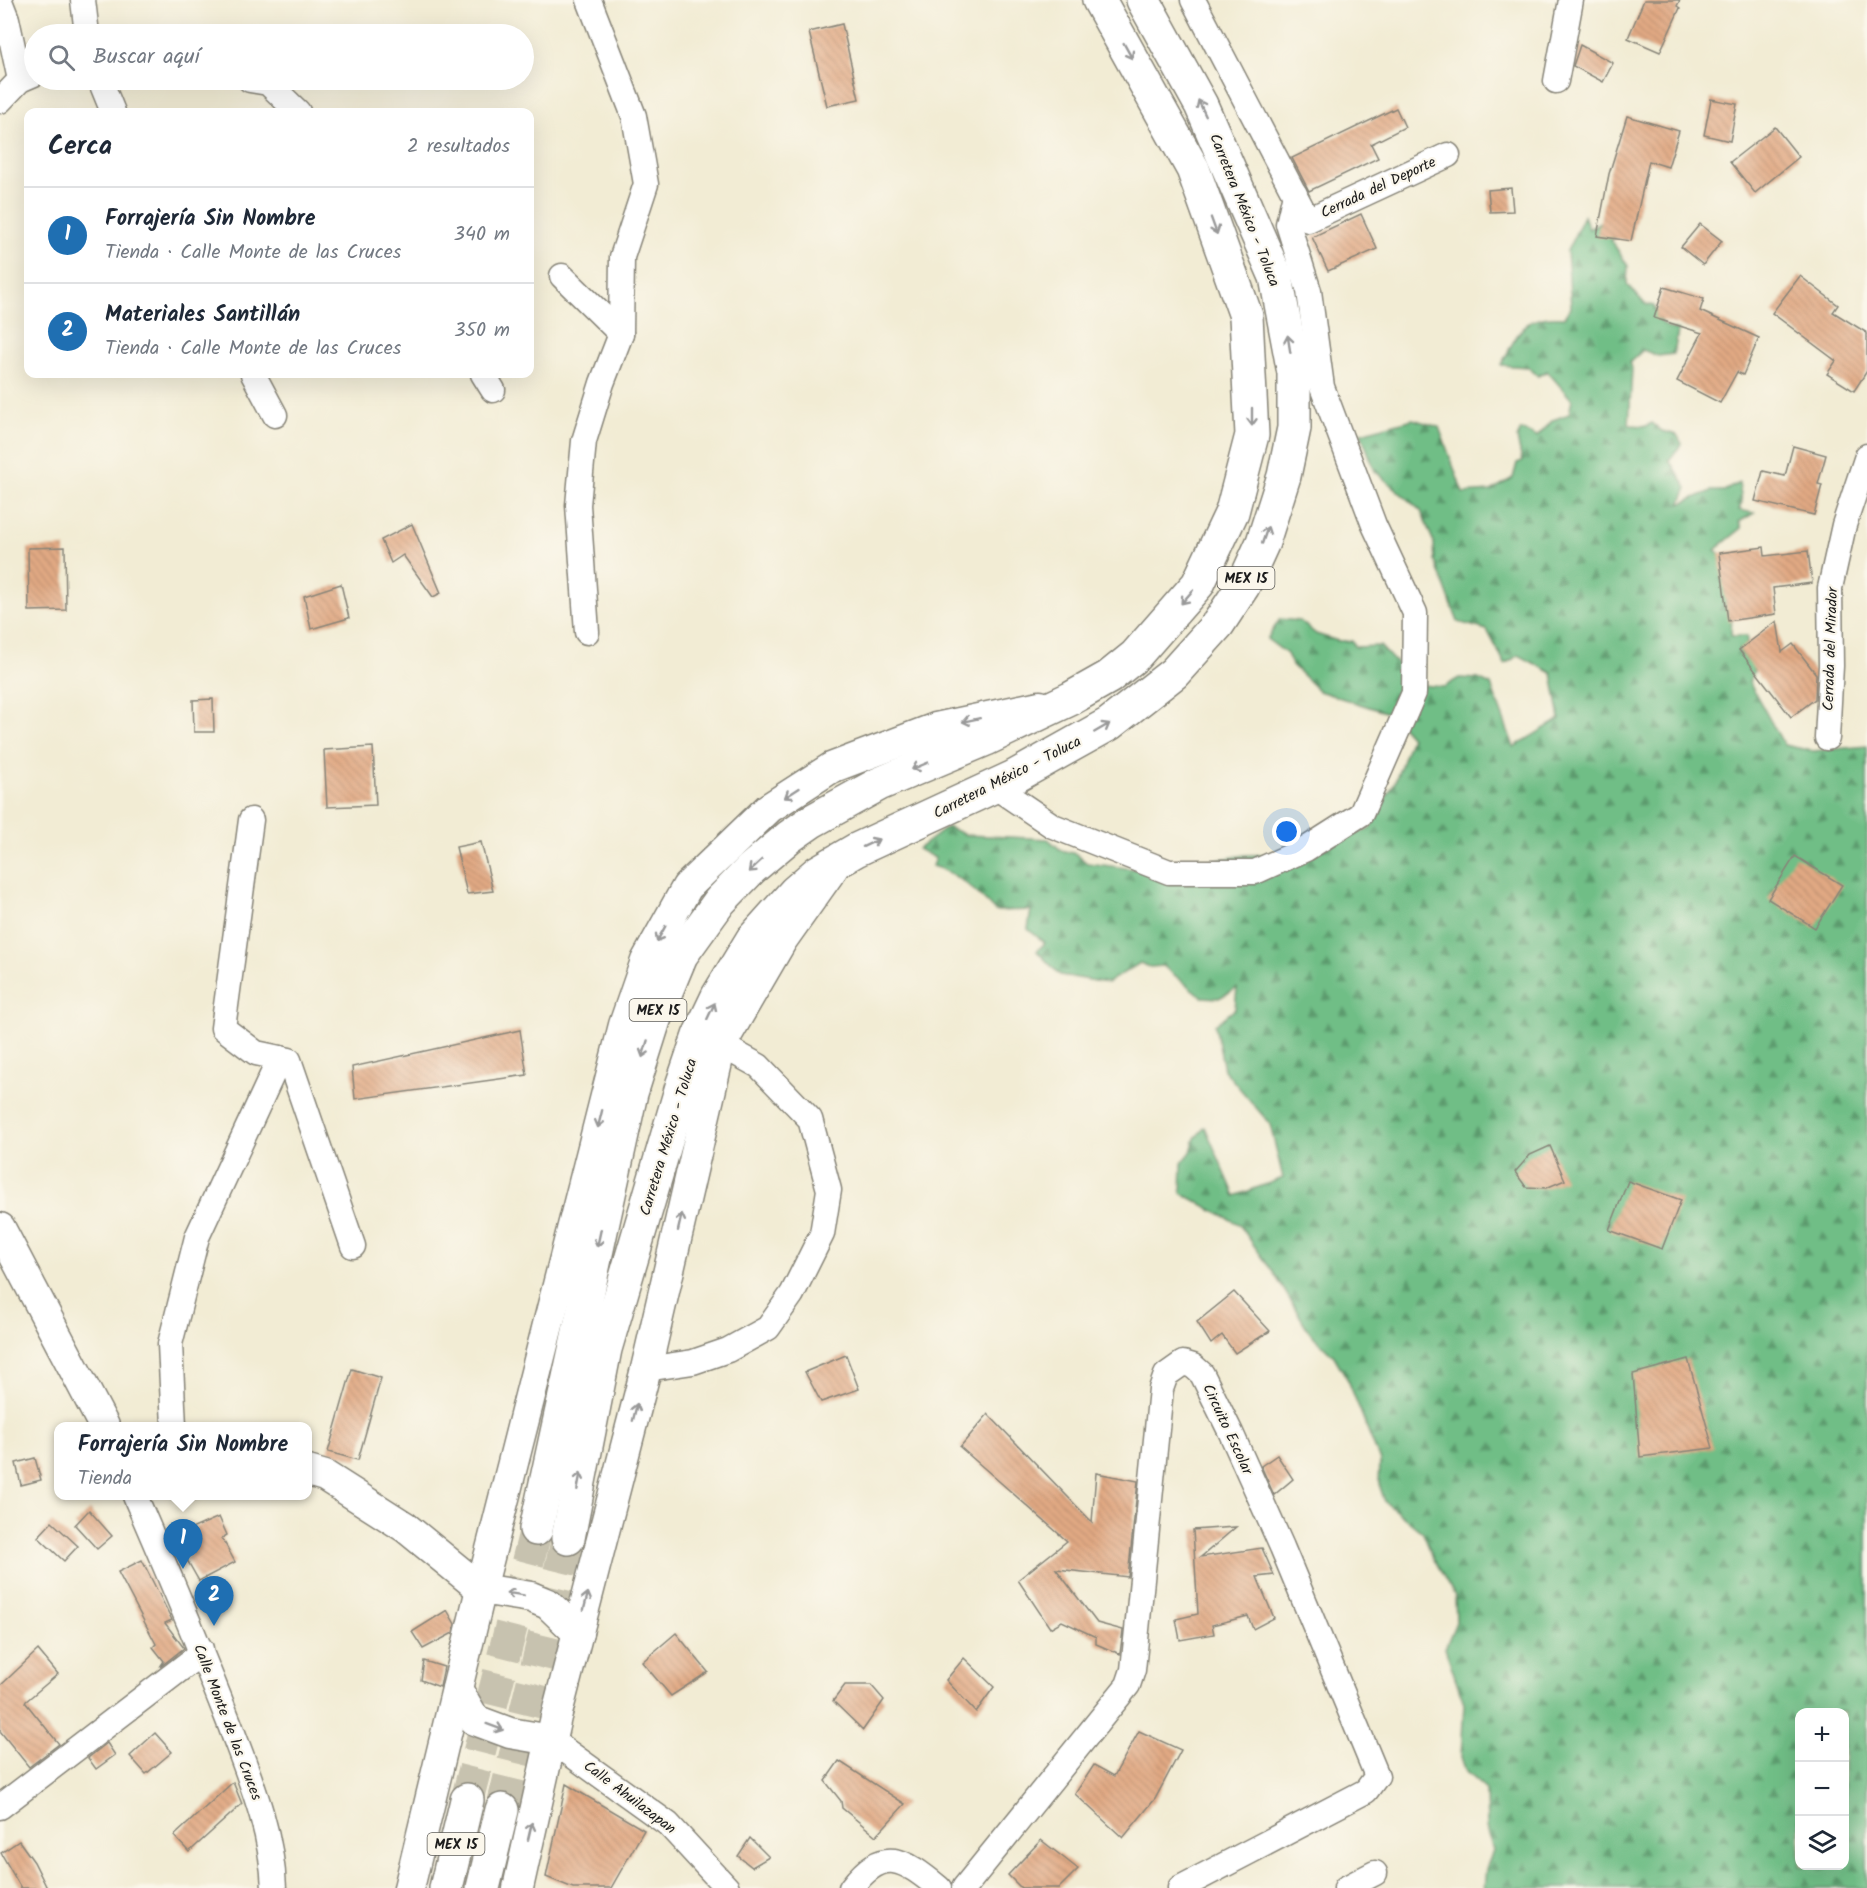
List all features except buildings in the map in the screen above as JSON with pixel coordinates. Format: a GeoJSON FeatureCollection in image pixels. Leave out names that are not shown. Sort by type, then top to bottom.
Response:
{"type":"FeatureCollection","features":[{"type":"Feature","properties":{"kind":"main road","name":"MEX 15"},"geometry":{"type":"LineString","coordinates":[[536,1529],[631,1093],[654,1020],[681,955],[735,885],[776,848],[812,821],[888,780],[986,739],[1070,699],[1109,677],[1135,656],[1198,584],[1232,512],[1252,435],[1246,316],[1193,169],[1099,0]]}},
{"type":"Feature","properties":{"kind":"main road","name":"Carretera México - Toluca"},"geometry":{"type":"LineString","coordinates":[[568,1538],[605,1349],[699,1036],[718,996],[752,940],[795,892],[818,872],[994,786],[1108,724],[1174,673],[1218,624],[1243,586],[1263,542],[1292,448],[1294,373],[1276,277],[1201,105],[1143,0]]}},
{"type":"Feature","properties":{"kind":"main road","name":"MEX 15"},"geometry":{"type":"LineString","coordinates":[[446,1888],[467,1800]]}},
{"type":"Feature","properties":{"kind":"main road","name":"MEX 15"},"geometry":{"type":"LineString","coordinates":[[483,1888],[502,1810]]}},
{"type":"Feature","properties":{"kind":"street"},"geometry":{"type":"LineString","coordinates":[[83,0],[86,24]]}},
{"type":"Feature","properties":{"kind":"street"},"geometry":{"type":"LineString","coordinates":[[587,632],[578,505],[584,441],[602,383],[621,334],[622,256],[646,184],[634,116],[588,0]]}},
{"type":"Feature","properties":{"kind":"street"},"geometry":{"type":"LineString","coordinates":[[994,786],[1053,826],[1169,872],[1255,872],[1306,849],[1361,814],[1414,693],[1415,613],[1374,525],[1322,387],[1309,291],[1288,224],[1295,194],[1193,0]]}},
{"type":"Feature","properties":{"kind":"street"},"geometry":{"type":"LineString","coordinates":[[1556,81],[1571,0]]}},
{"type":"Feature","properties":{"kind":"street"},"geometry":{"type":"LineString","coordinates":[[0,1],[24,68]]}},
{"type":"Feature","properties":{"kind":"street"},"geometry":{"type":"LineString","coordinates":[[0,101],[24,80]]}},
{"type":"Feature","properties":{"kind":"street"},"geometry":{"type":"LineString","coordinates":[[104,90],[111,108]]}},
{"type":"Feature","properties":{"kind":"street"},"geometry":{"type":"LineString","coordinates":[[275,90],[294,108]]}},
{"type":"Feature","properties":{"kind":"street","name":"Cerrada del Deporte"},"geometry":{"type":"LineString","coordinates":[[1295,194],[1308,220],[1448,155]]}},
{"type":"Feature","properties":{"kind":"street"},"geometry":{"type":"LineString","coordinates":[[562,276],[621,334]]}},
{"type":"Feature","properties":{"kind":"street"},"geometry":{"type":"LineString","coordinates":[[255,378],[275,415]]}},
{"type":"Feature","properties":{"kind":"street","name":"Cerrada del Mirador"},"geometry":{"type":"LineString","coordinates":[[1827,738],[1831,666],[1830,588],[1844,525],[1867,456]]}},
{"type":"Feature","properties":{"kind":"street"},"geometry":{"type":"LineString","coordinates":[[409,1888],[481,1589],[624,1025],[646,962],[687,887],[769,808],[831,768],[936,728],[1070,699]]}},
{"type":"Feature","properties":{"kind":"street"},"geometry":{"type":"LineString","coordinates":[[251,820],[223,1028],[256,1053],[289,1060],[353,1246]]}},
{"type":"Feature","properties":{"kind":"street"},"geometry":{"type":"LineString","coordinates":[[518,1888],[551,1740],[646,1369],[721,1045],[782,940],[839,860]]}},
{"type":"Feature","properties":{"kind":"street"},"geometry":{"type":"LineString","coordinates":[[646,1369],[693,1362],[711,1356],[728,1350],[768,1328],[792,1294],[822,1234],[829,1190],[810,1119],[759,1066],[721,1045]]}},
{"type":"Feature","properties":{"kind":"street"},"geometry":{"type":"LineString","coordinates":[[174,1422],[170,1344],[197,1237],[280,1058]]}},
{"type":"Feature","properties":{"kind":"street"},"geometry":{"type":"LineString","coordinates":[[0,1228],[102,1422]]}},
{"type":"Feature","properties":{"kind":"street","name":"Circuito Escolar"},"geometry":{"type":"LineString","coordinates":[[964,1888],[1128,1685],[1133,1670],[1161,1389],[1166,1375],[1183,1363],[1193,1366],[1202,1374],[1231,1433],[1282,1547],[1377,1776],[1366,1791],[1180,1888]]}},
{"type":"Feature","properties":{"kind":"street"},"geometry":{"type":"LineString","coordinates":[[312,1472],[325,1476],[405,1527],[481,1589],[531,1597],[549,1604],[578,1633]]}},
{"type":"Feature","properties":{"kind":"street","name":"Calle Monte de las Cruces"},"geometry":{"type":"LineString","coordinates":[[137,1500],[201,1649],[263,1814],[272,1856],[273,1888]]}},
{"type":"Feature","properties":{"kind":"street"},"geometry":{"type":"LineString","coordinates":[[0,1807],[195,1658],[201,1649]]}},
{"type":"Feature","properties":{"kind":"street"},"geometry":{"type":"LineString","coordinates":[[457,1689],[474,1720],[510,1733],[551,1740]]}},
{"type":"Feature","properties":{"kind":"street","name":"Calle Ahuilazapan"},"geometry":{"type":"LineString","coordinates":[[551,1740],[668,1824],[727,1888]]}},
{"type":"Feature","properties":{"kind":"street"},"geometry":{"type":"LineString","coordinates":[[851,1888],[873,1865],[886,1859],[899,1860],[939,1888]]}},
{"type":"Feature","properties":{"kind":"street"},"geometry":{"type":"LineString","coordinates":[[1348,1888],[1375,1873]]}},
{"type":"Feature","properties":{"kind":"green space"},"geometry":{"type":"Polygon","coordinates":[[[1584,216],[1589,229],[1603,220],[1616,238],[1611,240],[1628,266],[1627,284],[1645,304],[1654,306],[1660,319],[1668,328],[1678,331],[1674,354],[1658,356],[1643,350],[1629,363],[1632,368],[1629,425],[1647,426],[1652,423],[1662,431],[1677,435],[1682,444],[1669,460],[1687,488],[1680,504],[1711,491],[1724,491],[1739,483],[1742,502],[1739,510],[1754,513],[1739,522],[1742,528],[1715,550],[1734,564],[1731,636],[1747,636],[1746,659],[1758,663],[1749,682],[1784,745],[1813,751],[1867,746],[1867,1888],[1484,1888],[1486,1869],[1493,1851],[1487,1827],[1486,1790],[1466,1772],[1461,1757],[1464,1703],[1445,1648],[1456,1622],[1455,1596],[1434,1560],[1423,1533],[1385,1502],[1379,1484],[1380,1461],[1348,1380],[1334,1356],[1310,1333],[1277,1278],[1239,1224],[1181,1193],[1182,1163],[1191,1152],[1195,1138],[1205,1127],[1235,1196],[1283,1178],[1270,1124],[1224,1070],[1215,1025],[1235,1009],[1237,988],[1219,998],[1202,997],[1163,966],[1150,967],[1140,963],[1107,983],[1060,975],[1037,951],[1045,943],[1028,929],[1031,910],[995,911],[959,878],[932,866],[935,858],[918,849],[947,827],[966,835],[1048,839],[1061,850],[1076,854],[1087,863],[1150,871],[1245,855],[1310,854],[1370,828],[1395,782],[1411,737],[1391,714],[1319,691],[1292,665],[1287,654],[1267,639],[1280,619],[1300,621],[1316,634],[1338,641],[1352,641],[1355,647],[1380,646],[1393,660],[1420,675],[1411,684],[1444,687],[1459,678],[1478,679],[1491,685],[1514,747],[1560,719],[1552,673],[1519,655],[1505,664],[1487,630],[1458,622],[1435,561],[1434,543],[1421,511],[1375,471],[1361,433],[1413,419],[1439,427],[1463,493],[1491,491],[1513,478],[1517,463],[1522,461],[1517,438],[1521,430],[1537,437],[1553,420],[1569,414],[1572,400],[1547,371],[1538,376],[1528,367],[1501,365],[1518,335],[1530,322],[1550,317],[1564,317],[1571,307],[1567,251],[1584,216]]]}},
{"type":"Feature","properties":{"kind":"tunnel"},"geometry":{"type":"LineString","coordinates":[[467,1800],[536,1529]]}},
{"type":"Feature","properties":{"kind":"tunnel"},"geometry":{"type":"LineString","coordinates":[[502,1810],[568,1538]]}},
{"type":"Feature","properties":{"kind":"place","name":"Forrajería Sin Nombre"},"geometry":{"type":"Point","coordinates":[183,1569]}},
{"type":"Feature","properties":{"kind":"place","name":"Materiales Santillán"},"geometry":{"type":"Point","coordinates":[214,1626]}}]}
